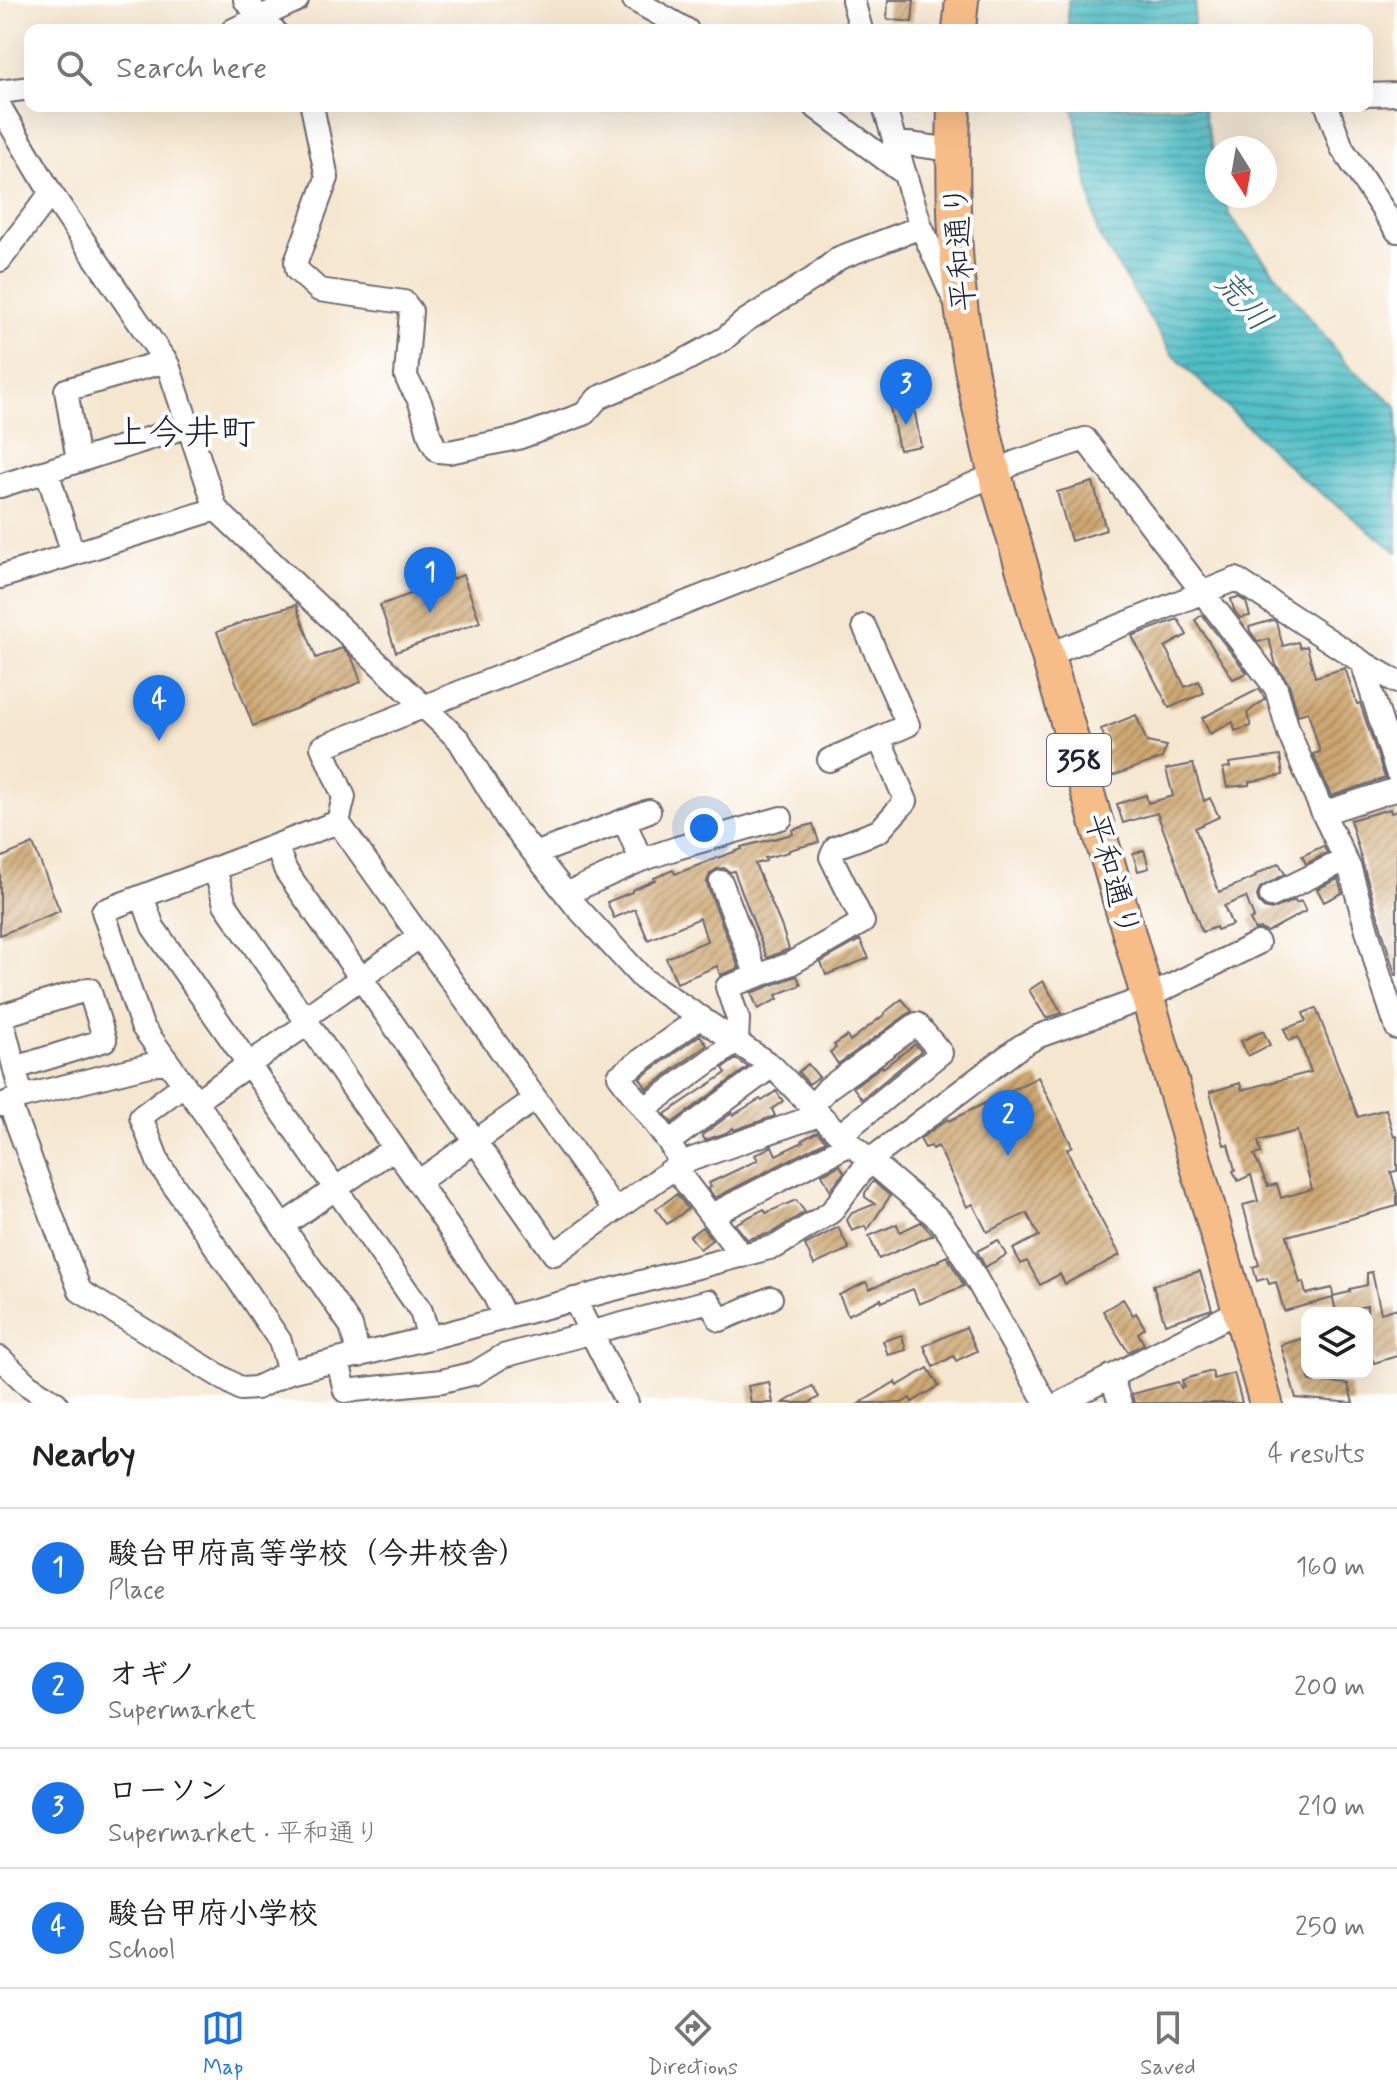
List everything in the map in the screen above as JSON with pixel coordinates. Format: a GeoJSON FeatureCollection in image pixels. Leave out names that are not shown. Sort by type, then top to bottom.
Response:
{"type":"FeatureCollection","features":[{"type":"Feature","properties":{"kind":"highway"},"geometry":{"type":"LineString","coordinates":[[960,24],[962,0]]}},
{"type":"Feature","properties":{"kind":"highway","name":"平和通り"},"geometry":{"type":"LineString","coordinates":[[954,112],[954,225],[962,316],[974,387],[995,475],[1266,1403]]}},
{"type":"Feature","properties":{"kind":"street"},"geometry":{"type":"LineString","coordinates":[[260,16],[297,0]]}},
{"type":"Feature","properties":{"kind":"street"},"geometry":{"type":"LineString","coordinates":[[634,0],[676,24]]}},
{"type":"Feature","properties":{"kind":"street"},"geometry":{"type":"LineString","coordinates":[[853,0],[859,24]]}},
{"type":"Feature","properties":{"kind":"street"},"geometry":{"type":"LineString","coordinates":[[0,92],[24,89]]}},
{"type":"Feature","properties":{"kind":"street"},"geometry":{"type":"LineString","coordinates":[[1373,95],[1397,94]]}},
{"type":"Feature","properties":{"kind":"street"},"geometry":{"type":"LineString","coordinates":[[0,107],[51,193],[166,361],[216,509],[459,740],[507,819],[566,894],[643,979],[772,1066],[845,1139],[940,1220],[1046,1403]]}},
{"type":"Feature","properties":{"kind":"street"},"geometry":{"type":"LineString","coordinates":[[313,112],[327,178],[296,262],[297,270],[319,290],[404,302],[411,311],[406,376],[419,401],[431,443],[438,451],[449,452],[518,438],[584,414],[598,398],[680,363],[724,339],[745,321],[814,278],[839,258],[921,227]]}},
{"type":"Feature","properties":{"kind":"street"},"geometry":{"type":"LineString","coordinates":[[822,112],[905,174]]}},
{"type":"Feature","properties":{"kind":"street"},"geometry":{"type":"LineString","coordinates":[[886,112],[921,227],[962,316]]}},
{"type":"Feature","properties":{"kind":"street"},"geometry":{"type":"LineString","coordinates":[[1329,112],[1342,148],[1397,231]]}},
{"type":"Feature","properties":{"kind":"street"},"geometry":{"type":"LineString","coordinates":[[894,142],[953,150]]}},
{"type":"Feature","properties":{"kind":"street"},"geometry":{"type":"LineString","coordinates":[[0,260],[51,193]]}},
{"type":"Feature","properties":{"kind":"street"},"geometry":{"type":"LineString","coordinates":[[78,461],[66,390],[166,361]]}},
{"type":"Feature","properties":{"kind":"street"},"geometry":{"type":"LineString","coordinates":[[0,486],[188,426]]}},
{"type":"Feature","properties":{"kind":"street"},"geometry":{"type":"LineString","coordinates":[[615,1210],[338,822],[344,797],[322,747],[776,567],[995,475],[1016,462],[1085,439],[1276,688],[1289,733],[1350,869],[1391,987],[1397,1028]]}},
{"type":"Feature","properties":{"kind":"street"},"geometry":{"type":"LineString","coordinates":[[47,471],[73,554]]}},
{"type":"Feature","properties":{"kind":"street"},"geometry":{"type":"LineString","coordinates":[[0,577],[216,509]]}},
{"type":"Feature","properties":{"kind":"street"},"geometry":{"type":"LineString","coordinates":[[1048,655],[1236,579],[1397,682]]}},
{"type":"Feature","properties":{"kind":"street"},"geometry":{"type":"LineString","coordinates":[[829,760],[908,725],[864,626]]}},
{"type":"Feature","properties":{"kind":"street"},"geometry":{"type":"LineString","coordinates":[[1362,662],[1397,772]]}},
{"type":"Feature","properties":{"kind":"street"},"geometry":{"type":"LineString","coordinates":[[737,1041],[738,1019],[727,987],[790,964],[863,922],[831,857],[836,847],[879,831],[906,801],[879,738]]}},
{"type":"Feature","properties":{"kind":"street"},"geometry":{"type":"LineString","coordinates":[[1323,813],[1397,789]]}},
{"type":"Feature","properties":{"kind":"street"},"geometry":{"type":"LineString","coordinates":[[535,854],[649,811]]}},
{"type":"Feature","properties":{"kind":"street"},"geometry":{"type":"LineString","coordinates":[[566,894],[641,860],[781,818]]}},
{"type":"Feature","properties":{"kind":"street"},"geometry":{"type":"LineString","coordinates":[[624,820],[641,860]]}},
{"type":"Feature","properties":{"kind":"street"},"geometry":{"type":"LineString","coordinates":[[338,822],[103,911],[142,1026],[351,1326],[345,1391],[442,1381],[475,1373],[503,1356],[709,1301]]}},
{"type":"Feature","properties":{"kind":"street"},"geometry":{"type":"LineString","coordinates":[[276,846],[286,871],[554,1254],[678,1165],[815,1111],[828,1088],[917,1024],[941,1053],[845,1139],[712,1215]]}},
{"type":"Feature","properties":{"kind":"street"},"geometry":{"type":"LineString","coordinates":[[1271,896],[1345,860]]}},
{"type":"Feature","properties":{"kind":"street"},"geometry":{"type":"LineString","coordinates":[[215,869],[225,904],[418,1182],[493,1293],[505,1318]]}},
{"type":"Feature","properties":{"kind":"street"},"geometry":{"type":"LineString","coordinates":[[721,882],[757,976]]}},
{"type":"Feature","properties":{"kind":"street"},"geometry":{"type":"LineString","coordinates":[[142,896],[153,927],[421,1311],[429,1338]]}},
{"type":"Feature","properties":{"kind":"street"},"geometry":{"type":"LineString","coordinates":[[289,1372],[280,1341],[159,1164],[141,1117],[250,1063],[419,937]]}},
{"type":"Feature","properties":{"kind":"street"},"geometry":{"type":"LineString","coordinates":[[15,1068],[105,1040],[89,989],[1,1016],[15,1068],[10,1101],[80,1291],[241,1389],[256,1388],[289,1372],[349,1359],[777,1246],[831,1212],[870,1160],[1021,1046],[1039,1036],[1148,997],[1258,943]]}},
{"type":"Feature","properties":{"kind":"street"},"geometry":{"type":"LineString","coordinates":[[701,1017],[619,1076],[669,1142],[678,1165],[742,1256]]}},
{"type":"Feature","properties":{"kind":"street"},"geometry":{"type":"LineString","coordinates":[[644,1109],[737,1041]]}},
{"type":"Feature","properties":{"kind":"street"},"geometry":{"type":"LineString","coordinates":[[10,1101],[165,1061]]}},
{"type":"Feature","properties":{"kind":"street"},"geometry":{"type":"LineString","coordinates":[[669,1142],[772,1066]]}},
{"type":"Feature","properties":{"kind":"street"},"geometry":{"type":"LineString","coordinates":[[418,1182],[535,1099]]}},
{"type":"Feature","properties":{"kind":"street"},"geometry":{"type":"LineString","coordinates":[[282,1226],[394,1148]]}},
{"type":"Feature","properties":{"kind":"street"},"geometry":{"type":"LineString","coordinates":[[696,1268],[720,1320],[771,1298]]}},
{"type":"Feature","properties":{"kind":"street"},"geometry":{"type":"LineString","coordinates":[[574,1299],[627,1403]]}},
{"type":"Feature","properties":{"kind":"street"},"geometry":{"type":"LineString","coordinates":[[1060,1403],[1238,1311]]}},
{"type":"Feature","properties":{"kind":"street"},"geometry":{"type":"LineString","coordinates":[[0,1358],[28,1385],[56,1403]]}},
{"type":"Feature","properties":{"kind":"street"},"geometry":{"type":"LineString","coordinates":[[1111,1376],[1120,1403]]}},
{"type":"Feature","properties":{"kind":"water"},"geometry":{"type":"Polygon","coordinates":[[[1068,0],[1196,0],[1194,24],[1068,24],[1068,0]]]}},
{"type":"Feature","properties":{"kind":"water","name":"荒川"},"geometry":{"type":"Polygon","coordinates":[[[1074,112],[1204,112],[1210,136],[1205,136],[1205,208],[1228,208],[1229,215],[1347,365],[1397,406],[1397,552],[1299,476],[1172,354],[1098,234],[1074,112]]]}},
{"type":"Feature","properties":{"kind":"building"},"geometry":{"type":"Polygon","coordinates":[[[888,0],[914,0],[912,22],[887,19],[888,0]]]}},
{"type":"Feature","properties":{"kind":"building"},"geometry":{"type":"Polygon","coordinates":[[[913,402],[921,446],[899,450],[890,407],[913,402]]]}},
{"type":"Feature","properties":{"kind":"building"},"geometry":{"type":"Polygon","coordinates":[[[1093,482],[1106,530],[1071,541],[1057,492],[1093,482]]]}},
{"type":"Feature","properties":{"kind":"building"},"geometry":{"type":"Polygon","coordinates":[[[463,575],[480,622],[396,652],[380,605],[463,575]]]}},
{"type":"Feature","properties":{"kind":"building"},"geometry":{"type":"Polygon","coordinates":[[[1238,597],[1246,602],[1250,616],[1240,618],[1234,610],[1231,599],[1238,597]]]}},
{"type":"Feature","properties":{"kind":"building"},"geometry":{"type":"Polygon","coordinates":[[[296,605],[316,658],[342,648],[352,658],[361,682],[253,726],[217,632],[296,605]]]}},
{"type":"Feature","properties":{"kind":"building"},"geometry":{"type":"Polygon","coordinates":[[[1202,615],[1247,673],[1233,679],[1195,620],[1202,615]]]}},
{"type":"Feature","properties":{"kind":"building"},"geometry":{"type":"Polygon","coordinates":[[[1178,619],[1187,635],[1165,647],[1185,687],[1199,681],[1204,693],[1169,708],[1132,636],[1178,619]]]}},
{"type":"Feature","properties":{"kind":"building"},"geometry":{"type":"Polygon","coordinates":[[[1273,620],[1283,646],[1298,642],[1300,648],[1307,646],[1315,677],[1345,668],[1385,778],[1331,796],[1313,754],[1320,752],[1308,712],[1298,715],[1289,684],[1276,665],[1269,639],[1258,642],[1250,631],[1249,627],[1273,620]]]}},
{"type":"Feature","properties":{"kind":"building"},"geometry":{"type":"Polygon","coordinates":[[[1259,689],[1265,699],[1247,713],[1251,726],[1235,731],[1233,722],[1210,734],[1202,718],[1259,689]]]}},
{"type":"Feature","properties":{"kind":"building"},"geometry":{"type":"Polygon","coordinates":[[[1136,715],[1147,742],[1167,746],[1162,758],[1112,776],[1103,751],[1109,749],[1101,729],[1136,715]]]}},
{"type":"Feature","properties":{"kind":"building"},"geometry":{"type":"Polygon","coordinates":[[[1280,756],[1283,775],[1249,782],[1249,785],[1227,787],[1223,768],[1230,767],[1229,763],[1280,756]]]}},
{"type":"Feature","properties":{"kind":"building"},"geometry":{"type":"Polygon","coordinates":[[[1193,764],[1204,801],[1210,798],[1219,817],[1195,828],[1219,892],[1256,877],[1279,863],[1285,874],[1260,888],[1257,896],[1259,903],[1271,910],[1295,900],[1296,903],[1301,901],[1306,911],[1267,932],[1255,930],[1246,897],[1224,906],[1232,925],[1202,932],[1157,813],[1123,823],[1117,804],[1146,795],[1148,803],[1173,796],[1166,769],[1193,764]]]}},
{"type":"Feature","properties":{"kind":"building"},"geometry":{"type":"Polygon","coordinates":[[[1390,809],[1391,813],[1397,811],[1397,975],[1350,820],[1390,809]]]}},
{"type":"Feature","properties":{"kind":"building"},"geometry":{"type":"Polygon","coordinates":[[[813,824],[819,842],[765,858],[766,861],[755,864],[789,949],[767,958],[734,871],[717,869],[707,881],[739,968],[720,975],[717,966],[677,983],[666,958],[707,941],[700,918],[648,940],[635,909],[614,918],[607,902],[673,870],[675,874],[741,847],[793,834],[792,830],[813,824]]]}},
{"type":"Feature","properties":{"kind":"building"},"geometry":{"type":"Polygon","coordinates":[[[33,844],[60,911],[0,935],[0,858],[33,844]]]}},
{"type":"Feature","properties":{"kind":"building"},"geometry":{"type":"Polygon","coordinates":[[[1323,846],[1327,853],[1306,864],[1302,856],[1323,846]]]}},
{"type":"Feature","properties":{"kind":"building"},"geometry":{"type":"Polygon","coordinates":[[[1144,850],[1149,868],[1138,871],[1133,854],[1144,850]]]}},
{"type":"Feature","properties":{"kind":"building"},"geometry":{"type":"Polygon","coordinates":[[[1338,879],[1342,893],[1324,902],[1317,889],[1338,879]]]}},
{"type":"Feature","properties":{"kind":"building"},"geometry":{"type":"Polygon","coordinates":[[[860,940],[869,958],[826,975],[821,962],[860,940]]]}},
{"type":"Feature","properties":{"kind":"building"},"geometry":{"type":"Polygon","coordinates":[[[797,976],[801,985],[776,995],[778,999],[758,1009],[751,993],[797,976]]]}},
{"type":"Feature","properties":{"kind":"building"},"geometry":{"type":"Polygon","coordinates":[[[1043,981],[1062,1013],[1046,1018],[1029,990],[1043,981]]]}},
{"type":"Feature","properties":{"kind":"building"},"geometry":{"type":"Polygon","coordinates":[[[902,999],[912,1011],[838,1064],[830,1052],[836,1048],[834,1045],[847,1036],[850,1041],[902,999]]]}},
{"type":"Feature","properties":{"kind":"building"},"geometry":{"type":"Polygon","coordinates":[[[1316,1008],[1358,1117],[1386,1109],[1394,1137],[1397,1136],[1397,1171],[1391,1172],[1397,1206],[1287,1236],[1306,1294],[1332,1288],[1333,1296],[1350,1292],[1350,1289],[1367,1285],[1367,1273],[1372,1272],[1381,1313],[1397,1308],[1397,1356],[1374,1363],[1373,1307],[1335,1307],[1333,1298],[1284,1311],[1276,1282],[1269,1284],[1267,1278],[1257,1281],[1253,1267],[1259,1265],[1243,1205],[1258,1201],[1251,1175],[1238,1181],[1233,1171],[1228,1144],[1224,1145],[1210,1092],[1240,1083],[1242,1090],[1311,1072],[1298,1037],[1289,1041],[1284,1029],[1306,1021],[1303,1013],[1316,1008]],[[1297,1131],[1258,1141],[1261,1153],[1254,1155],[1268,1186],[1277,1184],[1281,1198],[1312,1189],[1297,1131]]]}},
{"type":"Feature","properties":{"kind":"building"},"geometry":{"type":"Polygon","coordinates":[[[1263,1031],[1270,1045],[1248,1056],[1241,1041],[1263,1031]]]}},
{"type":"Feature","properties":{"kind":"building"},"geometry":{"type":"Polygon","coordinates":[[[700,1035],[707,1045],[647,1089],[640,1078],[700,1035]]]}},
{"type":"Feature","properties":{"kind":"building"},"geometry":{"type":"Polygon","coordinates":[[[915,1044],[921,1051],[862,1099],[853,1087],[915,1044]]]}},
{"type":"Feature","properties":{"kind":"building"},"geometry":{"type":"Polygon","coordinates":[[[736,1059],[748,1067],[672,1123],[665,1114],[726,1073],[723,1068],[736,1059]]]}},
{"type":"Feature","properties":{"kind":"building"},"geometry":{"type":"Polygon","coordinates":[[[808,1064],[819,1077],[809,1084],[798,1072],[808,1064]]]}},
{"type":"Feature","properties":{"kind":"building"},"geometry":{"type":"Polygon","coordinates":[[[1038,1077],[1072,1146],[1067,1149],[1083,1186],[1120,1255],[1065,1284],[1060,1274],[1040,1285],[1027,1261],[1021,1264],[1013,1249],[1039,1236],[1027,1213],[987,1232],[973,1204],[967,1207],[938,1146],[925,1148],[920,1139],[948,1119],[1038,1077]]]}},
{"type":"Feature","properties":{"kind":"building"},"geometry":{"type":"Polygon","coordinates":[[[776,1091],[783,1101],[772,1109],[775,1116],[705,1140],[702,1135],[732,1113],[760,1099],[762,1101],[776,1091]]]}},
{"type":"Feature","properties":{"kind":"building"},"geometry":{"type":"Polygon","coordinates":[[[817,1132],[826,1141],[715,1198],[708,1188],[711,1187],[709,1183],[758,1160],[755,1155],[772,1146],[776,1155],[817,1132]]]}},
{"type":"Feature","properties":{"kind":"building"},"geometry":{"type":"Polygon","coordinates":[[[840,1165],[844,1172],[830,1190],[822,1174],[840,1165]]]}},
{"type":"Feature","properties":{"kind":"building"},"geometry":{"type":"Polygon","coordinates":[[[873,1181],[890,1196],[867,1231],[865,1226],[852,1231],[847,1220],[852,1213],[875,1204],[865,1197],[873,1181]]]}},
{"type":"Feature","properties":{"kind":"building"},"geometry":{"type":"Polygon","coordinates":[[[677,1194],[688,1209],[667,1224],[656,1209],[677,1194]]]}},
{"type":"Feature","properties":{"kind":"building"},"geometry":{"type":"Polygon","coordinates":[[[796,1200],[805,1212],[771,1233],[747,1239],[735,1224],[764,1209],[766,1213],[796,1200]]]}},
{"type":"Feature","properties":{"kind":"building"},"geometry":{"type":"Polygon","coordinates":[[[921,1222],[933,1235],[879,1259],[869,1236],[897,1224],[900,1232],[921,1222]]]}},
{"type":"Feature","properties":{"kind":"building"},"geometry":{"type":"Polygon","coordinates":[[[702,1227],[712,1240],[700,1249],[690,1236],[702,1227]]]}},
{"type":"Feature","properties":{"kind":"building"},"geometry":{"type":"Polygon","coordinates":[[[838,1227],[849,1249],[814,1265],[805,1245],[838,1227]]]}},
{"type":"Feature","properties":{"kind":"building"},"geometry":{"type":"Polygon","coordinates":[[[998,1240],[1006,1255],[985,1267],[977,1251],[998,1240]]]}},
{"type":"Feature","properties":{"kind":"building"},"geometry":{"type":"Polygon","coordinates":[[[947,1256],[964,1286],[919,1304],[913,1289],[882,1302],[881,1299],[848,1315],[839,1295],[866,1282],[870,1289],[947,1256]]]}},
{"type":"Feature","properties":{"kind":"building"},"geometry":{"type":"Polygon","coordinates":[[[1200,1271],[1212,1309],[1165,1324],[1153,1285],[1200,1271]]]}},
{"type":"Feature","properties":{"kind":"building"},"geometry":{"type":"Polygon","coordinates":[[[1123,1299],[1145,1328],[1138,1333],[1144,1344],[1128,1352],[1103,1311],[1123,1299]]]}},
{"type":"Feature","properties":{"kind":"building"},"geometry":{"type":"Polygon","coordinates":[[[966,1327],[977,1351],[956,1361],[954,1356],[933,1367],[924,1346],[966,1327]]]}},
{"type":"Feature","properties":{"kind":"building"},"geometry":{"type":"Polygon","coordinates":[[[902,1335],[906,1350],[888,1355],[883,1341],[902,1335]]]}},
{"type":"Feature","properties":{"kind":"building"},"geometry":{"type":"Polygon","coordinates":[[[1301,1339],[1301,1379],[1348,1384],[1353,1403],[1296,1398],[1281,1345],[1301,1339]]]}},
{"type":"Feature","properties":{"kind":"building"},"geometry":{"type":"Polygon","coordinates":[[[928,1368],[939,1386],[912,1402],[910,1398],[902,1403],[860,1403],[895,1382],[897,1386],[928,1368]]]}},
{"type":"Feature","properties":{"kind":"building"},"geometry":{"type":"Polygon","coordinates":[[[1212,1371],[1214,1379],[1234,1373],[1242,1403],[1134,1403],[1132,1394],[1178,1382],[1181,1388],[1184,1387],[1182,1380],[1212,1371]]]}},
{"type":"Feature","properties":{"kind":"building"},"geometry":{"type":"Polygon","coordinates":[[[769,1382],[773,1403],[751,1403],[748,1386],[769,1382]]]}},
{"type":"Feature","properties":{"kind":"building"},"geometry":{"type":"Polygon","coordinates":[[[812,1386],[819,1397],[809,1403],[783,1403],[812,1386]]]}},
{"type":"Feature","properties":{"kind":"place","name":"ローソン"},"geometry":{"type":"Point","coordinates":[906,425]}},
{"type":"Feature","properties":{"kind":"place","name":"駿台甲府高等学校（今井校舎）"},"geometry":{"type":"Point","coordinates":[430,613]}},
{"type":"Feature","properties":{"kind":"place","name":"駿台甲府小学校"},"geometry":{"type":"Point","coordinates":[159,741]}},
{"type":"Feature","properties":{"kind":"place","name":"オギノ"},"geometry":{"type":"Point","coordinates":[1008,1156]}},
{"type":"Feature","properties":{"kind":"district","name":"上今井町"},"geometry":{"type":"Point","coordinates":[184,431]}}]}
